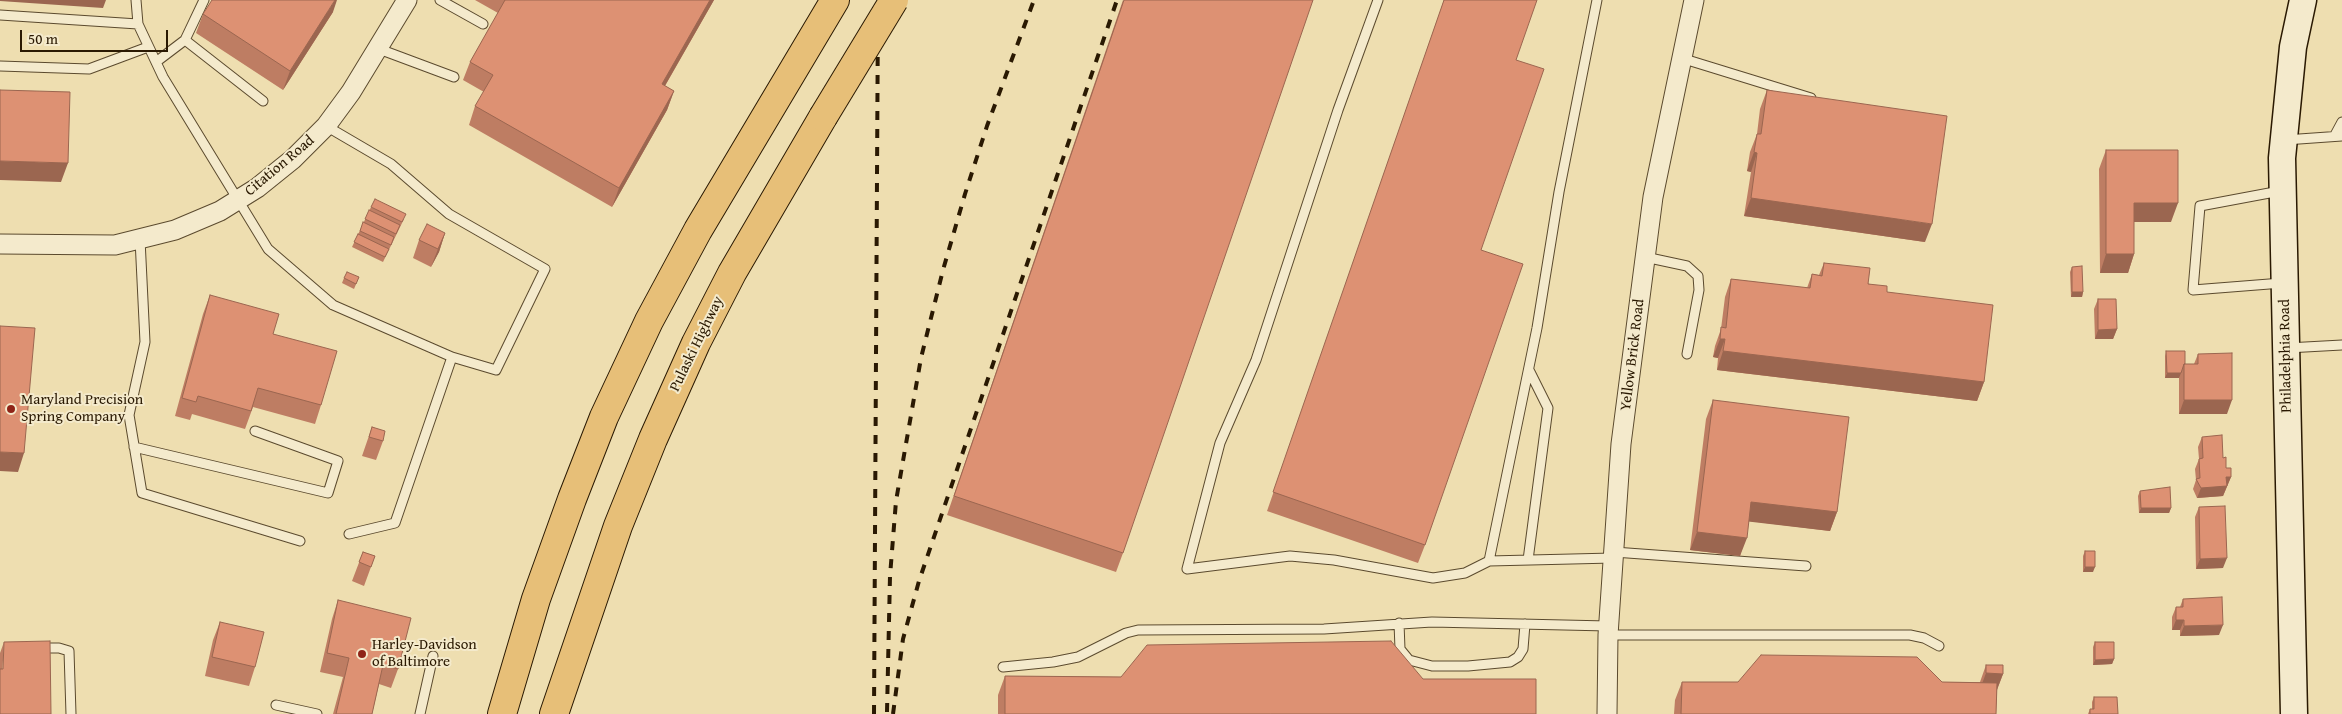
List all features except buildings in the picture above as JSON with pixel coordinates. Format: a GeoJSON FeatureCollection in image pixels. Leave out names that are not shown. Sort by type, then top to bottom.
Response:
{"type":"FeatureCollection","features":[{"type":"Feature","properties":{"kind":"highway","name":"Pulaski Highway"},"geometry":{"type":"LineString","coordinates":[[554,714],[618,526],[653,439],[696,343],[732,273],[894,0]]}},
{"type":"Feature","properties":{"kind":"highway"},"geometry":{"type":"LineString","coordinates":[[502,714],[536,599],[568,508],[604,417],[649,321],[698,230],[830,8]]}},
{"type":"Feature","properties":{"kind":"main road","name":"Philadelphia Road"},"geometry":{"type":"LineString","coordinates":[[2294,714],[2283,190],[2284,140],[2293,46],[2303,0]]}},
{"type":"Feature","properties":{"kind":"street","name":"Citation Road"},"geometry":{"type":"LineString","coordinates":[[0,244],[115,245],[176,230],[220,211],[237,201],[257,188],[293,159],[326,126],[379,48],[407,0]]}},
{"type":"Feature","properties":{"kind":"street","name":"Yellow Brick Road"},"geometry":{"type":"LineString","coordinates":[[1606,714],[1608,630],[1621,444],[1653,197],[1694,0]]}},
{"type":"Feature","properties":{"kind":"lane"},"geometry":{"type":"LineString","coordinates":[[136,0],[138,24],[148,47],[237,201],[268,249],[333,304],[452,357],[496,370],[545,269],[449,214],[391,164],[326,126]]}},
{"type":"Feature","properties":{"kind":"lane"},"geometry":{"type":"LineString","coordinates":[[156,62],[184,40],[204,0]]}},
{"type":"Feature","properties":{"kind":"lane"},"geometry":{"type":"LineString","coordinates":[[440,0],[483,24]]}},
{"type":"Feature","properties":{"kind":"lane"},"geometry":{"type":"LineString","coordinates":[[1378,0],[1338,110],[1256,360],[1220,443],[1186,570],[1290,556],[1334,560],[1433,578],[1466,573],[1489,561],[1614,555],[1806,566]]}},
{"type":"Feature","properties":{"kind":"lane"},"geometry":{"type":"LineString","coordinates":[[1489,561],[1529,370],[1559,192],[1597,0]]}},
{"type":"Feature","properties":{"kind":"lane"},"geometry":{"type":"LineString","coordinates":[[0,14],[138,24]]}},
{"type":"Feature","properties":{"kind":"lane"},"geometry":{"type":"LineString","coordinates":[[184,40],[263,101]]}},
{"type":"Feature","properties":{"kind":"lane"},"geometry":{"type":"LineString","coordinates":[[0,66],[89,69],[148,47]]}},
{"type":"Feature","properties":{"kind":"lane"},"geometry":{"type":"LineString","coordinates":[[379,48],[454,77]]}},
{"type":"Feature","properties":{"kind":"lane"},"geometry":{"type":"LineString","coordinates":[[1681,58],[1820,101]]}},
{"type":"Feature","properties":{"kind":"lane"},"geometry":{"type":"LineString","coordinates":[[2284,140],[2338,135],[2342,122]]}},
{"type":"Feature","properties":{"kind":"lane"},"geometry":{"type":"LineString","coordinates":[[2283,190],[2200,206],[2193,290],[2284,283]]}},
{"type":"Feature","properties":{"kind":"lane"},"geometry":{"type":"LineString","coordinates":[[140,239],[145,342],[129,414],[142,494],[300,541]]}},
{"type":"Feature","properties":{"kind":"lane"},"geometry":{"type":"LineString","coordinates":[[1645,257],[1687,266],[1698,276],[1699,290],[1687,354]]}},
{"type":"Feature","properties":{"kind":"lane"},"geometry":{"type":"LineString","coordinates":[[2285,348],[2342,345]]}},
{"type":"Feature","properties":{"kind":"lane"},"geometry":{"type":"LineString","coordinates":[[349,534],[395,523],[452,357]]}},
{"type":"Feature","properties":{"kind":"lane"},"geometry":{"type":"LineString","coordinates":[[1528,560],[1548,408],[1529,370]]}},
{"type":"Feature","properties":{"kind":"lane"},"geometry":{"type":"LineString","coordinates":[[134,447],[328,493],[338,461],[255,430]]}},
{"type":"Feature","properties":{"kind":"lane"},"geometry":{"type":"LineString","coordinates":[[1399,623],[1400,649],[1409,660],[1432,666],[1468,666],[1510,662],[1518,658],[1523,649],[1525,624]]}},
{"type":"Feature","properties":{"kind":"lane"},"geometry":{"type":"LineString","coordinates":[[1003,667],[1053,662],[1078,657],[1126,633],[1138,630],[1324,629],[1399,623],[1525,624],[1608,630],[1910,635],[1924,638],[1939,646]]}},
{"type":"Feature","properties":{"kind":"lane"},"geometry":{"type":"LineString","coordinates":[[29,647],[59,648],[69,651],[70,714]]}},
{"type":"Feature","properties":{"kind":"lane"},"geometry":{"type":"LineString","coordinates":[[420,714],[433,656]]}},
{"type":"Feature","properties":{"kind":"lane"},"geometry":{"type":"LineString","coordinates":[[276,704],[317,714]]}},
{"type":"Feature","properties":{"kind":"railway"},"geometry":{"type":"LineString","coordinates":[[874,714],[878,0]]}},
{"type":"Feature","properties":{"kind":"railway"},"geometry":{"type":"LineString","coordinates":[[887,712],[890,576],[896,501],[921,358],[943,270],[965,194],[987,126],[1034,0]]}},
{"type":"Feature","properties":{"kind":"railway"},"geometry":{"type":"LineString","coordinates":[[893,714],[903,639],[919,581],[1117,0]]}},
{"type":"Feature","properties":{"kind":"place","name":"Maryland Precision Spring Company"},"geometry":{"type":"Point","coordinates":[11,409]}},
{"type":"Feature","properties":{"kind":"place","name":"Harley-Davidson of Baltimore"},"geometry":{"type":"Point","coordinates":[362,654]}}]}
